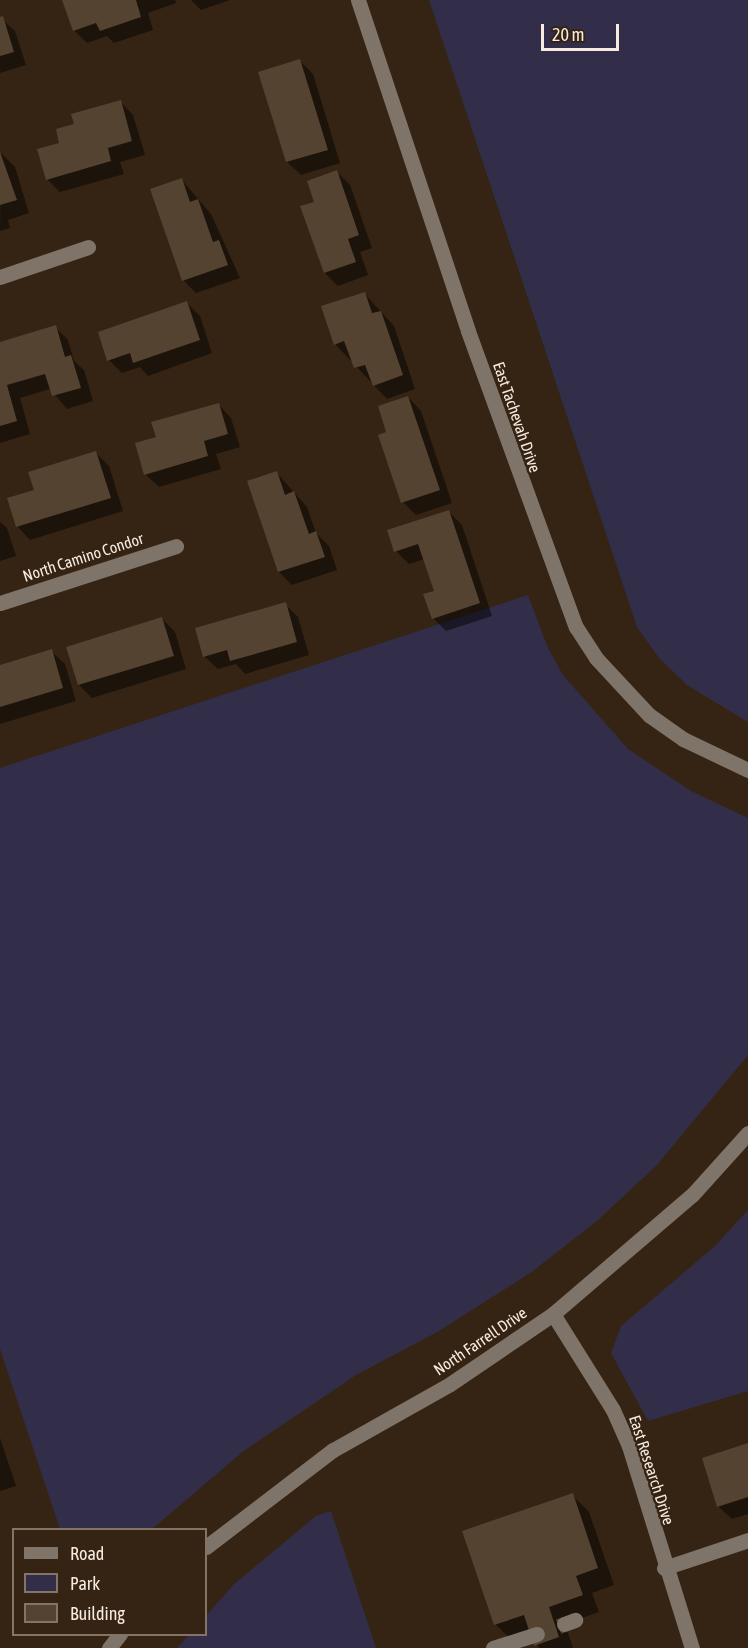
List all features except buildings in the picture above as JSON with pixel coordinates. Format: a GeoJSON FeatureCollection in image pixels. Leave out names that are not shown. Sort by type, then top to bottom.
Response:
{"type":"FeatureCollection","features":[{"type":"Feature","properties":{"kind":"street","name":"East Tachevah Drive"},"geometry":{"type":"LineString","coordinates":[[358,0],[472,342],[576,627],[596,658],[649,715],[683,739],[748,770]]}},
{"type":"Feature","properties":{"kind":"street"},"geometry":{"type":"LineString","coordinates":[[0,277],[88,247]]}},
{"type":"Feature","properties":{"kind":"street","name":"North Camino Condor"},"geometry":{"type":"LineString","coordinates":[[0,603],[176,546]]}},
{"type":"Feature","properties":{"kind":"street","name":"North Farrell Drive"},"geometry":{"type":"LineString","coordinates":[[207,1546],[333,1450],[450,1384],[553,1314],[693,1194],[748,1133]]}},
{"type":"Feature","properties":{"kind":"street","name":"East Research Drive"},"geometry":{"type":"LineString","coordinates":[[553,1314],[613,1410],[629,1446],[664,1568],[692,1648]]}},
{"type":"Feature","properties":{"kind":"street"},"geometry":{"type":"LineString","coordinates":[[664,1568],[748,1540]]}},
{"type":"Feature","properties":{"kind":"street"},"geometry":{"type":"LineString","coordinates":[[493,1648],[537,1634]]}},
{"type":"Feature","properties":{"kind":"street"},"geometry":{"type":"LineString","coordinates":[[109,1648],[119,1636]]}},
{"type":"Feature","properties":{"kind":"green space"},"geometry":{"type":"Polygon","coordinates":[[[429,0],[748,0],[748,722],[687,685],[659,658],[637,627],[429,0]]]}},
{"type":"Feature","properties":{"kind":"green space"},"geometry":{"type":"Polygon","coordinates":[[[528,595],[548,648],[563,675],[628,749],[691,791],[748,818],[748,1055],[657,1165],[598,1220],[533,1271],[439,1331],[356,1375],[245,1450],[153,1528],[60,1528],[0,1349],[0,768],[528,595]]]}},
{"type":"Feature","properties":{"kind":"green space"},"geometry":{"type":"Polygon","coordinates":[[[748,1210],[748,1391],[648,1421],[611,1353],[621,1326],[714,1247],[748,1210]]]}},
{"type":"Feature","properties":{"kind":"green space"},"geometry":{"type":"Polygon","coordinates":[[[331,1511],[376,1648],[177,1648],[188,1636],[207,1636],[207,1615],[234,1584],[316,1516],[331,1511]]]}},
{"type":"Feature","properties":{"kind":"tunnel"},"geometry":{"type":"LineString","coordinates":[[537,1634],[564,1624]]}}]}
